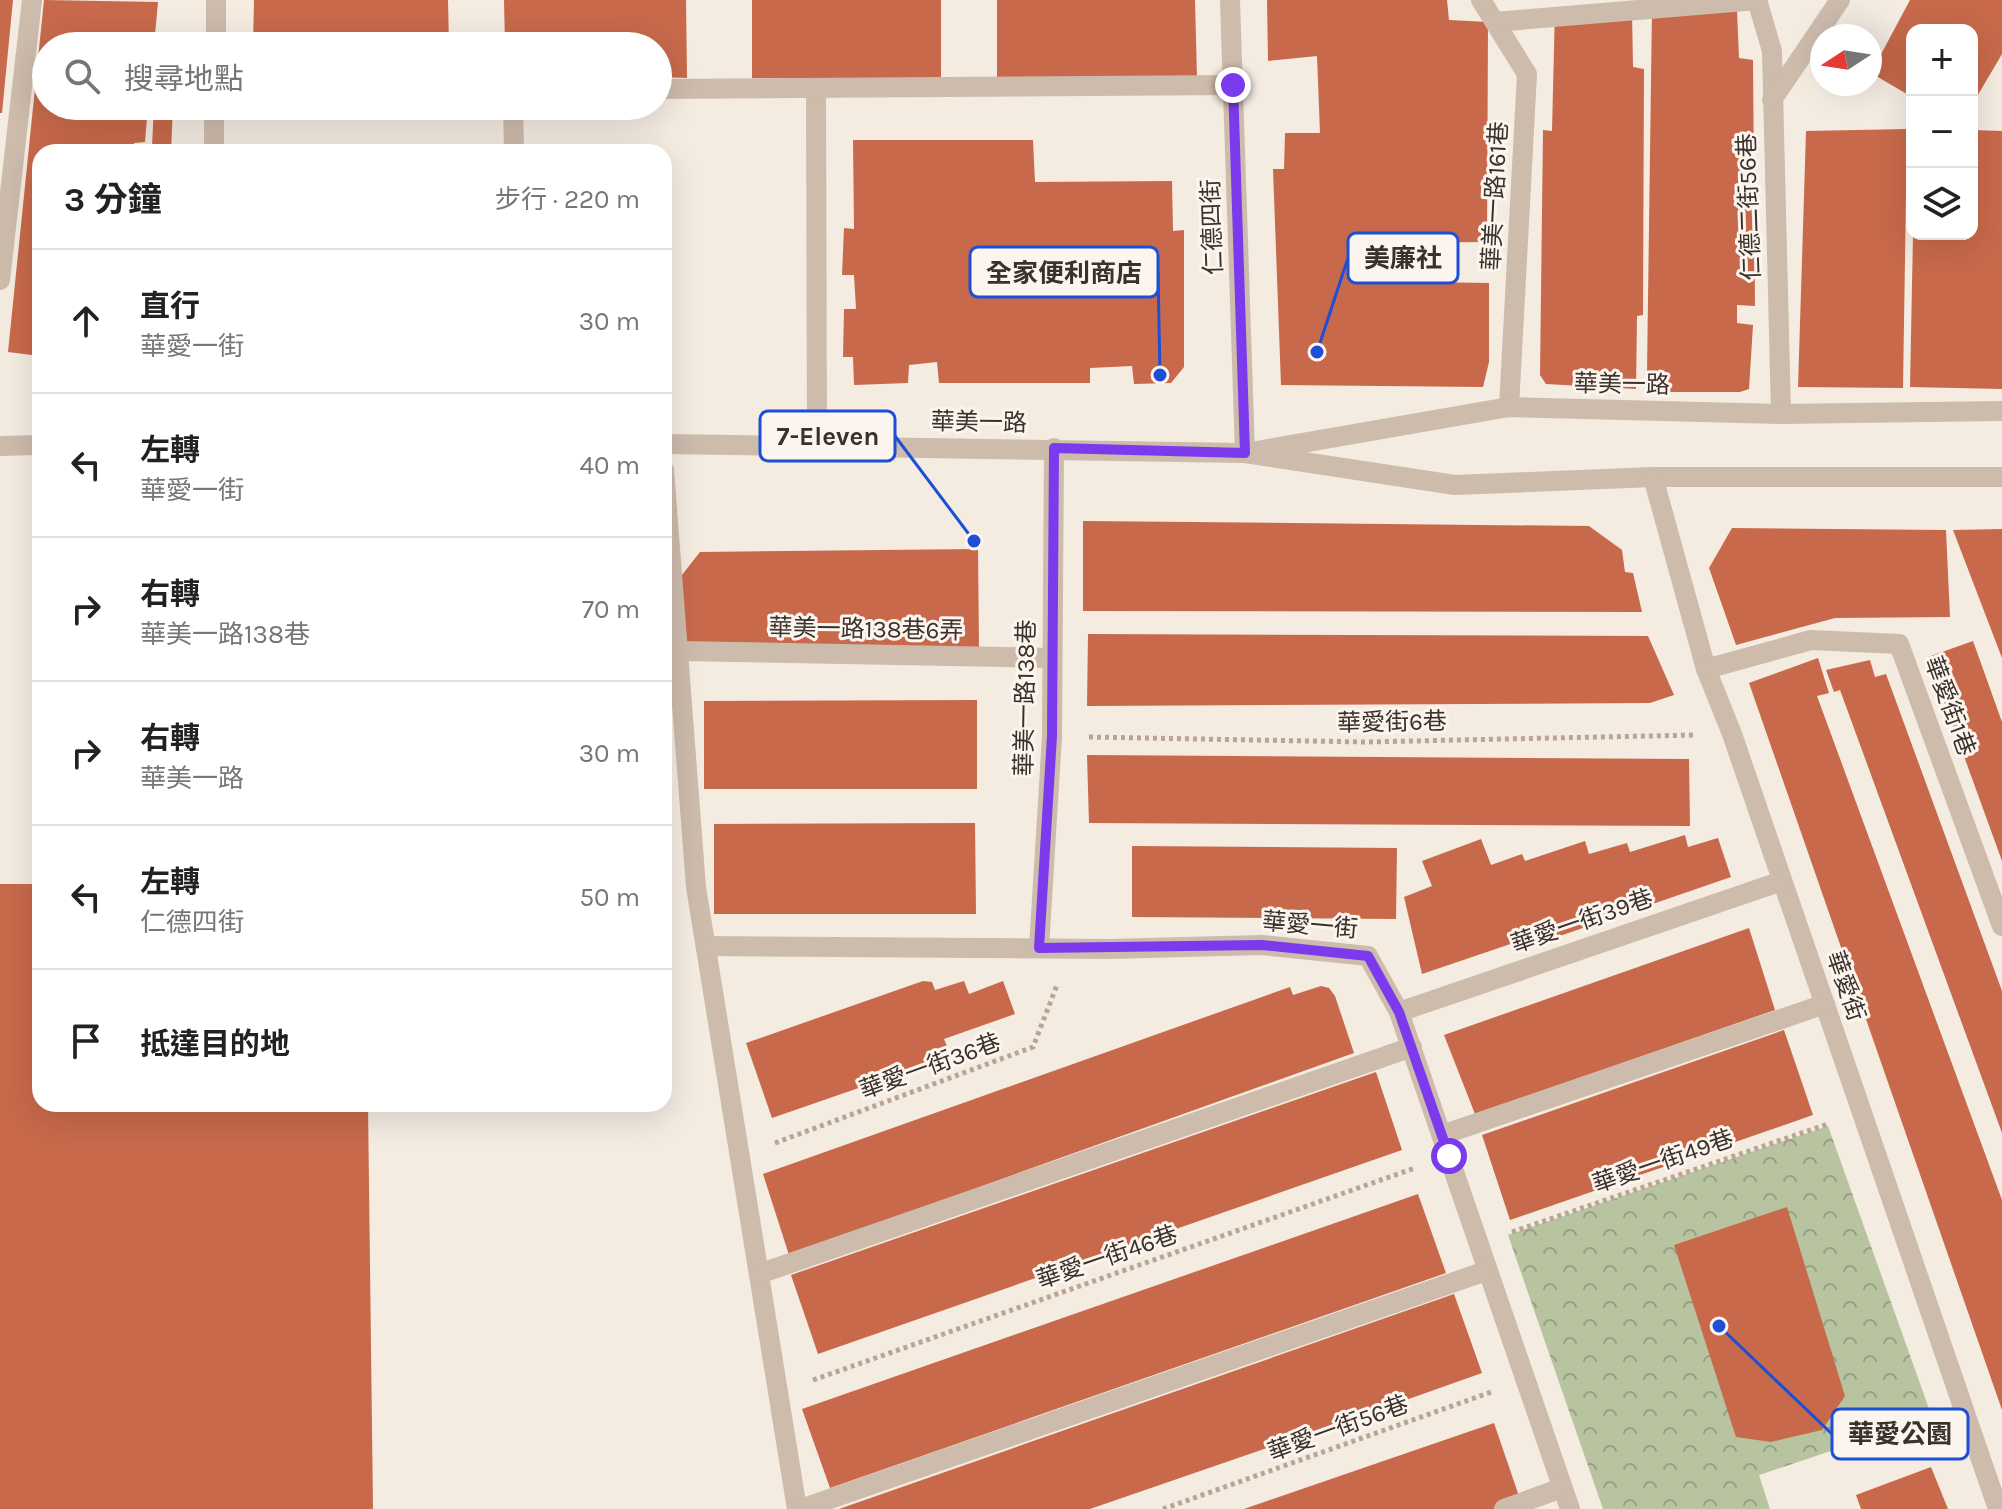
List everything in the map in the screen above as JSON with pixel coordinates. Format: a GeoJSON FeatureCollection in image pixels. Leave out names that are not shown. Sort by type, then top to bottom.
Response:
{"type":"FeatureCollection","features":[{"type":"Feature","properties":{"kind":"street"},"geometry":{"type":"LineString","coordinates":[[0,280],[32,0]]}},
{"type":"Feature","properties":{"kind":"street"},"geometry":{"type":"LineString","coordinates":[[216,0],[216,32]]}},
{"type":"Feature","properties":{"kind":"street","name":"仁德四街"},"geometry":{"type":"LineString","coordinates":[[1230,0],[1245,453]]}},
{"type":"Feature","properties":{"kind":"street","name":"華美一路161巷"},"geometry":{"type":"LineString","coordinates":[[1481,0],[1527,74],[1509,407]]}},
{"type":"Feature","properties":{"kind":"street"},"geometry":{"type":"LineString","coordinates":[[1495,22],[1757,0]]}},
{"type":"Feature","properties":{"kind":"street","name":"仁德二街56巷"},"geometry":{"type":"LineString","coordinates":[[1757,0],[1772,51],[1781,414]]}},
{"type":"Feature","properties":{"kind":"street"},"geometry":{"type":"LineString","coordinates":[[1772,100],[1840,0]]}},
{"type":"Feature","properties":{"kind":"street"},"geometry":{"type":"LineString","coordinates":[[672,89],[1233,85]]}},
{"type":"Feature","properties":{"kind":"street"},"geometry":{"type":"LineString","coordinates":[[816,88],[817,446]]}},
{"type":"Feature","properties":{"kind":"street"},"geometry":{"type":"LineString","coordinates":[[214,120],[214,144]]}},
{"type":"Feature","properties":{"kind":"street"},"geometry":{"type":"LineString","coordinates":[[513,120],[514,144]]}},
{"type":"Feature","properties":{"kind":"street","name":"華美一路"},"geometry":{"type":"LineString","coordinates":[[1245,453],[1509,407],[1781,414],[2002,411]]}},
{"type":"Feature","properties":{"kind":"street","name":"華美一路"},"geometry":{"type":"LineString","coordinates":[[672,444],[1245,453],[1455,485],[1653,477],[2002,477]]}},
{"type":"Feature","properties":{"kind":"street"},"geometry":{"type":"LineString","coordinates":[[0,446],[32,445]]}},
{"type":"Feature","properties":{"kind":"street","name":"華美一路138巷"},"geometry":{"type":"LineString","coordinates":[[1039,948],[1052,736],[1054,448]]}},
{"type":"Feature","properties":{"kind":"street","name":"華愛街"},"geometry":{"type":"LineString","coordinates":[[1653,477],[1706,669],[1732,734],[1862,1112],[1993,1470],[1998,1509]]}},
{"type":"Feature","properties":{"kind":"street"},"geometry":{"type":"LineString","coordinates":[[672,573],[696,887],[799,1509],[1486,1271]]}},
{"type":"Feature","properties":{"kind":"street","name":"華愛街1巷"},"geometry":{"type":"LineString","coordinates":[[1706,669],[1811,640],[1899,644],[2002,926]]}},
{"type":"Feature","properties":{"kind":"street","name":"華美一路138巷6弄"},"geometry":{"type":"LineString","coordinates":[[678,651],[1052,658]]}},
{"type":"Feature","properties":{"kind":"street","name":"華愛一街39巷"},"geometry":{"type":"LineString","coordinates":[[1399,1012],[1782,881]]}},
{"type":"Feature","properties":{"kind":"street","name":"華愛一街"},"geometry":{"type":"LineString","coordinates":[[706,946],[1072,948],[1262,945],[1368,956],[1399,1012],[1412,1047],[1486,1271],[1570,1509]]}},
{"type":"Feature","properties":{"kind":"street"},"geometry":{"type":"LineString","coordinates":[[1442,1135],[1825,1004]]}},
{"type":"Feature","properties":{"kind":"street"},"geometry":{"type":"LineString","coordinates":[[759,1274],[1412,1047]]}},
{"type":"Feature","properties":{"kind":"street"},"geometry":{"type":"LineString","coordinates":[[1504,1509],[1562,1488]]}},
{"type":"Feature","properties":{"kind":"path","name":"華愛街6巷"},"geometry":{"type":"LineString","coordinates":[[1052,736],[1364,742],[1732,734]]}},
{"type":"Feature","properties":{"kind":"path","name":"華愛一街36巷"},"geometry":{"type":"LineString","coordinates":[[740,1156],[1033,1047],[1072,948]]}},
{"type":"Feature","properties":{"kind":"path","name":"華愛一街49巷"},"geometry":{"type":"LineString","coordinates":[[1477,1244],[1862,1112]]}},
{"type":"Feature","properties":{"kind":"path","name":"華愛一街46巷"},"geometry":{"type":"LineString","coordinates":[[778,1392],[1449,1156]]}},
{"type":"Feature","properties":{"kind":"path","name":"華愛一街56巷"},"geometry":{"type":"LineString","coordinates":[[1163,1509],[1525,1380]]}},
{"type":"Feature","properties":{"kind":"green space"},"geometry":{"type":"Polygon","coordinates":[[[1828,1126],[1932,1417],[1759,1475],[1770,1509],[1603,1509],[1508,1235],[1828,1126]]]}},
{"type":"Feature","properties":{"kind":"building"},"geometry":{"type":"Polygon","coordinates":[[[0,0],[13,0],[2,113],[0,113],[0,0]]]}},
{"type":"Feature","properties":{"kind":"building"},"geometry":{"type":"Polygon","coordinates":[[[44,0],[158,2],[155,32],[41,32],[44,0]]]}},
{"type":"Feature","properties":{"kind":"building"},"geometry":{"type":"Polygon","coordinates":[[[254,0],[448,0],[449,32],[253,32],[254,0]]]}},
{"type":"Feature","properties":{"kind":"building"},"geometry":{"type":"Polygon","coordinates":[[[504,0],[686,0],[687,78],[672,77],[672,32],[505,32],[504,0]]]}},
{"type":"Feature","properties":{"kind":"building"},"geometry":{"type":"Polygon","coordinates":[[[752,0],[941,0],[941,78],[752,78],[752,0]]]}},
{"type":"Feature","properties":{"kind":"building"},"geometry":{"type":"Polygon","coordinates":[[[997,0],[1195,0],[1197,78],[997,78],[997,0]]]}},
{"type":"Feature","properties":{"kind":"building"},"geometry":{"type":"Polygon","coordinates":[[[1267,0],[1447,0],[1449,20],[1488,22],[1487,242],[1361,243],[1362,281],[1489,283],[1489,362],[1483,387],[1281,385],[1273,169],[1284,169],[1285,133],[1320,133],[1317,56],[1268,61],[1267,0]]]}},
{"type":"Feature","properties":{"kind":"building"},"geometry":{"type":"Polygon","coordinates":[[[1910,0],[2002,0],[2002,54],[1978,95],[1978,24],[1906,24],[1906,93],[1882,79],[1882,52],[1910,0]]]}},
{"type":"Feature","properties":{"kind":"building"},"geometry":{"type":"Polygon","coordinates":[[[1555,8],[1632,11],[1633,67],[1644,69],[1643,315],[1637,316],[1636,389],[1546,384],[1540,375],[1543,130],[1552,131],[1555,8]]]}},
{"type":"Feature","properties":{"kind":"building"},"geometry":{"type":"Polygon","coordinates":[[[1652,8],[1737,10],[1739,58],[1753,60],[1755,306],[1737,305],[1737,323],[1753,325],[1749,389],[1740,392],[1660,392],[1661,374],[1647,373],[1652,8]]]}},
{"type":"Feature","properties":{"kind":"building"},"geometry":{"type":"Polygon","coordinates":[[[32,117],[32,120],[147,120],[145,142],[32,144],[32,355],[8,352],[32,117]]]}},
{"type":"Feature","properties":{"kind":"building"},"geometry":{"type":"Polygon","coordinates":[[[153,120],[172,120],[171,144],[152,144],[153,120]]]}},
{"type":"Feature","properties":{"kind":"building"},"geometry":{"type":"Polygon","coordinates":[[[1906,129],[1903,388],[1798,387],[1806,131],[1906,129]]]}},
{"type":"Feature","properties":{"kind":"building"},"geometry":{"type":"Polygon","coordinates":[[[1978,130],[2002,131],[2002,389],[1910,387],[1913,240],[1978,240],[1978,130]]]}},
{"type":"Feature","properties":{"kind":"building"},"geometry":{"type":"Polygon","coordinates":[[[853,140],[1033,140],[1035,182],[1172,181],[1173,231],[1184,230],[1184,367],[1171,383],[1134,384],[1132,366],[1090,368],[1090,383],[939,383],[937,362],[909,365],[908,383],[854,385],[853,357],[843,357],[844,309],[856,309],[854,275],[842,275],[844,228],[854,229],[853,140]]]}},
{"type":"Feature","properties":{"kind":"building"},"geometry":{"type":"Polygon","coordinates":[[[1083,521],[1589,526],[1622,550],[1625,572],[1633,573],[1642,612],[1083,611],[1083,521]]]}},
{"type":"Feature","properties":{"kind":"building"},"geometry":{"type":"Polygon","coordinates":[[[1732,528],[1946,530],[1950,617],[1835,618],[1736,645],[1709,568],[1732,528]]]}},
{"type":"Feature","properties":{"kind":"building"},"geometry":{"type":"Polygon","coordinates":[[[2002,529],[2002,658],[1953,530],[2002,529]]]}},
{"type":"Feature","properties":{"kind":"building"},"geometry":{"type":"Polygon","coordinates":[[[978,549],[979,648],[678,648],[678,580],[700,552],[978,549]]]}},
{"type":"Feature","properties":{"kind":"building"},"geometry":{"type":"Polygon","coordinates":[[[1088,634],[1648,636],[1674,695],[1650,703],[1087,706],[1088,634]]]}},
{"type":"Feature","properties":{"kind":"building"},"geometry":{"type":"Polygon","coordinates":[[[1973,641],[2002,722],[2002,861],[1928,657],[1973,641]]]}},
{"type":"Feature","properties":{"kind":"building"},"geometry":{"type":"Polygon","coordinates":[[[1818,658],[1829,693],[1817,696],[2002,1200],[2002,1410],[1749,683],[1818,658]]]}},
{"type":"Feature","properties":{"kind":"building"},"geometry":{"type":"Polygon","coordinates":[[[1870,660],[1875,677],[1886,674],[2002,991],[2002,1133],[1840,690],[1834,692],[1826,670],[1870,660]]]}},
{"type":"Feature","properties":{"kind":"building"},"geometry":{"type":"Polygon","coordinates":[[[977,700],[977,789],[704,789],[704,701],[977,700]]]}},
{"type":"Feature","properties":{"kind":"building"},"geometry":{"type":"Polygon","coordinates":[[[1087,755],[1689,759],[1690,826],[1089,823],[1087,755]]]}},
{"type":"Feature","properties":{"kind":"building"},"geometry":{"type":"Polygon","coordinates":[[[975,823],[976,914],[714,914],[714,824],[975,823]]]}},
{"type":"Feature","properties":{"kind":"building"},"geometry":{"type":"Polygon","coordinates":[[[1685,835],[1688,847],[1718,838],[1731,877],[1548,940],[1546,932],[1422,974],[1404,897],[1432,886],[1422,861],[1481,839],[1491,865],[1522,854],[1525,861],[1585,841],[1589,854],[1627,843],[1630,852],[1685,835]]]}},
{"type":"Feature","properties":{"kind":"building"},"geometry":{"type":"Polygon","coordinates":[[[1132,846],[1397,848],[1396,919],[1132,917],[1132,846]]]}},
{"type":"Feature","properties":{"kind":"building"},"geometry":{"type":"Polygon","coordinates":[[[0,884],[32,884],[32,1112],[368,1112],[373,1509],[0,1509],[0,884]]]}},
{"type":"Feature","properties":{"kind":"building"},"geometry":{"type":"Polygon","coordinates":[[[1749,928],[1775,1010],[1475,1114],[1444,1035],[1749,928]]]}},
{"type":"Feature","properties":{"kind":"building"},"geometry":{"type":"Polygon","coordinates":[[[923,981],[932,982],[935,990],[964,981],[969,994],[1003,981],[1015,1014],[944,1039],[951,1056],[772,1118],[746,1043],[923,981]]]}},
{"type":"Feature","properties":{"kind":"building"},"geometry":{"type":"Polygon","coordinates":[[[1321,986],[1329,988],[1335,996],[1354,1053],[789,1255],[763,1174],[1290,987],[1293,995],[1321,986]]]}},
{"type":"Feature","properties":{"kind":"building"},"geometry":{"type":"Polygon","coordinates":[[[1784,1030],[1813,1115],[1510,1220],[1482,1135],[1784,1030]]]}},
{"type":"Feature","properties":{"kind":"building"},"geometry":{"type":"Polygon","coordinates":[[[1376,1072],[1402,1150],[818,1354],[791,1275],[1376,1072]]]}},
{"type":"Feature","properties":{"kind":"building"},"geometry":{"type":"Polygon","coordinates":[[[1418,1194],[1446,1273],[830,1488],[802,1409],[1418,1194]]]}},
{"type":"Feature","properties":{"kind":"building"},"geometry":{"type":"Polygon","coordinates":[[[1787,1207],[1845,1396],[1822,1430],[1771,1442],[1736,1437],[1674,1245],[1787,1207]]]}},
{"type":"Feature","properties":{"kind":"building"},"geometry":{"type":"Polygon","coordinates":[[[1454,1294],[1482,1373],[1420,1395],[1090,1509],[839,1509],[1454,1294]]]}},
{"type":"Feature","properties":{"kind":"building"},"geometry":{"type":"Polygon","coordinates":[[[1494,1423],[1521,1502],[1501,1509],[1244,1509],[1494,1423]]]}},
{"type":"Feature","properties":{"kind":"building"},"geometry":{"type":"Polygon","coordinates":[[[1931,1467],[1948,1509],[1861,1509],[1856,1495],[1931,1467]]]}},
{"type":"Feature","properties":{"kind":"place","name":"美廉社"},"geometry":{"type":"Point","coordinates":[1317,352]}},
{"type":"Feature","properties":{"kind":"place","name":"全家便利商店"},"geometry":{"type":"Point","coordinates":[1160,375]}},
{"type":"Feature","properties":{"kind":"place","name":"7-Eleven"},"geometry":{"type":"Point","coordinates":[974,541]}},
{"type":"Feature","properties":{"kind":"place","name":"華愛公園"},"geometry":{"type":"Point","coordinates":[1719,1326]}},
{"type":"Feature","properties":{"kind":"route"},"geometry":{"type":"LineString","coordinates":[[1233,85],[1245,453],[1054,448],[1052,736],[1039,948],[1262,945],[1368,956],[1399,1012],[1449,1156]]}}]}
